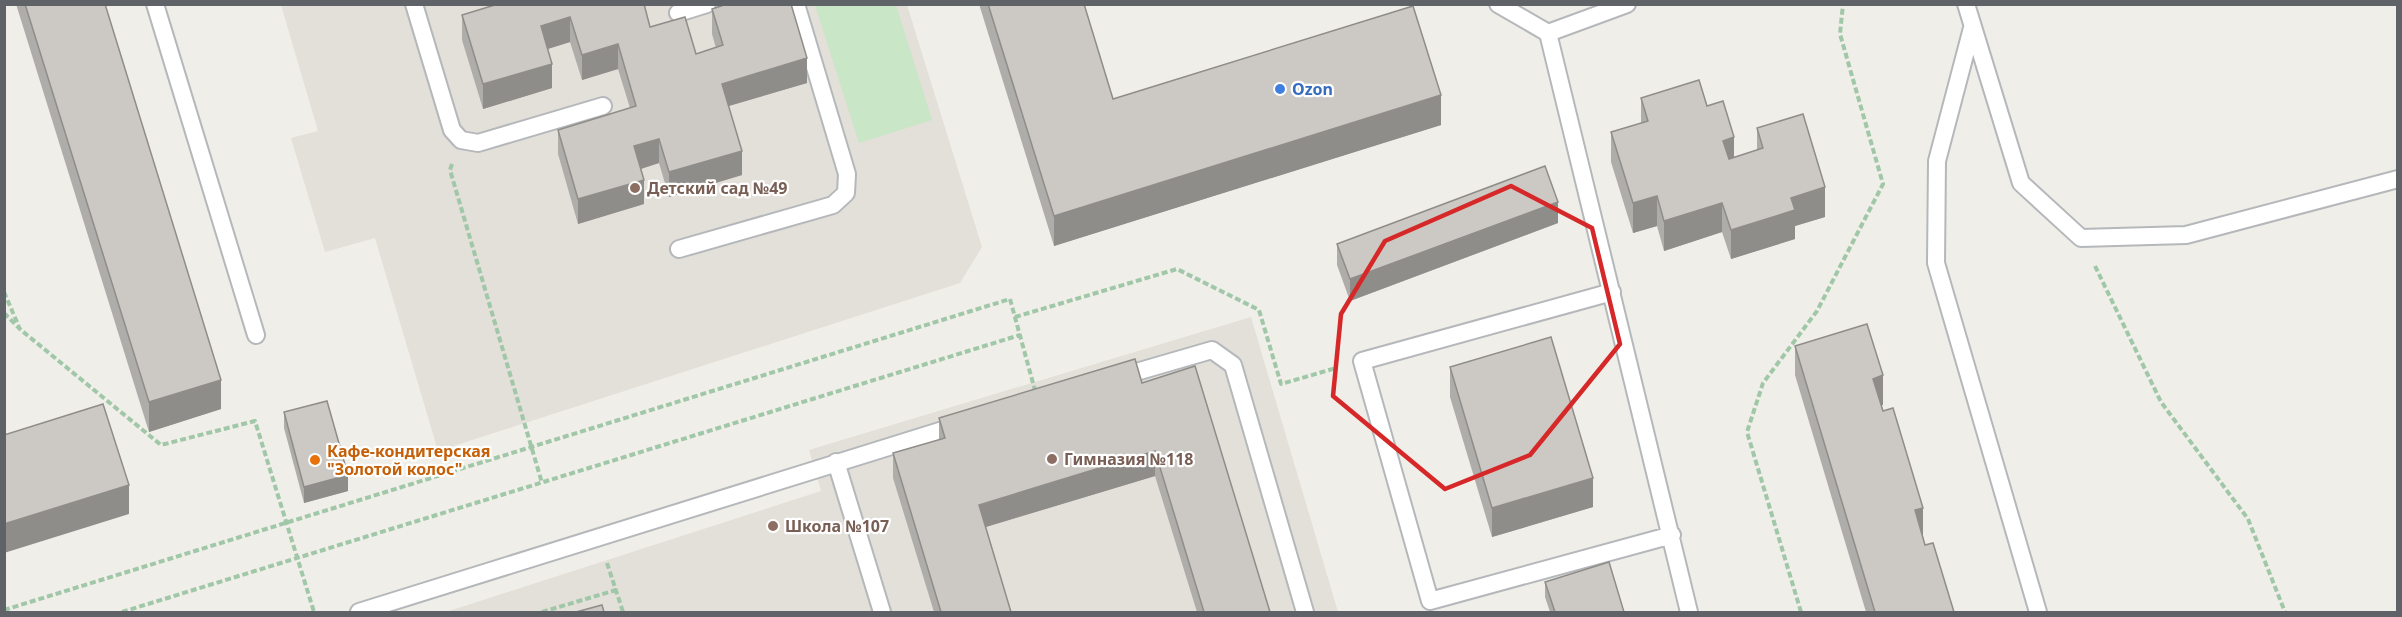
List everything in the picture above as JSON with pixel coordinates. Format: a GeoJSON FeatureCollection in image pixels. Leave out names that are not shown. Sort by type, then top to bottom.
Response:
{"type":"FeatureCollection","features":[{"type":"Feature","properties":{"kind":"lane"},"geometry":{"type":"LineString","coordinates":[[155,4],[256,335]]}},
{"type":"Feature","properties":{"kind":"lane"},"geometry":{"type":"LineString","coordinates":[[414,4],[452,130],[461,140],[478,143],[603,106]]}},
{"type":"Feature","properties":{"kind":"lane"},"geometry":{"type":"LineString","coordinates":[[678,14],[707,4]]}},
{"type":"Feature","properties":{"kind":"lane"},"geometry":{"type":"LineString","coordinates":[[679,249],[833,205],[846,193],[847,174],[796,4]]}},
{"type":"Feature","properties":{"kind":"lane"},"geometry":{"type":"LineString","coordinates":[[1497,4],[1548,33],[1689,612]]}},
{"type":"Feature","properties":{"kind":"lane"},"geometry":{"type":"LineString","coordinates":[[1548,33],[1627,4]]}},
{"type":"Feature","properties":{"kind":"lane"},"geometry":{"type":"LineString","coordinates":[[1966,4],[2021,183],[2081,238],[2186,235],[2397,179]]}},
{"type":"Feature","properties":{"kind":"lane"},"geometry":{"type":"LineString","coordinates":[[1972,28],[1937,161],[1936,263],[2038,612]]}},
{"type":"Feature","properties":{"kind":"lane"},"geometry":{"type":"LineString","coordinates":[[1612,292],[1362,361],[1432,607],[1672,535]]}},
{"type":"Feature","properties":{"kind":"lane"},"geometry":{"type":"LineString","coordinates":[[1103,382],[1212,350],[1233,365],[1305,612]]}},
{"type":"Feature","properties":{"kind":"lane"},"geometry":{"type":"LineString","coordinates":[[359,612],[836,462],[971,422]]}},
{"type":"Feature","properties":{"kind":"lane"},"geometry":{"type":"LineString","coordinates":[[836,462],[882,612]]}},
{"type":"Feature","properties":{"kind":"path"},"geometry":{"type":"LineString","coordinates":[[1801,612],[1747,432],[1763,383],[1817,311],[1883,184],[1840,34],[1843,4]]}},
{"type":"Feature","properties":{"kind":"path"},"geometry":{"type":"LineString","coordinates":[[461,140],[450,170],[542,483]]}},
{"type":"Feature","properties":{"kind":"path"},"geometry":{"type":"LineString","coordinates":[[2081,238],[2161,402],[2248,519],[2285,612]]}},
{"type":"Feature","properties":{"kind":"path"},"geometry":{"type":"LineString","coordinates":[[1015,317],[1177,269],[1258,310],[1281,384],[1362,361]]}},
{"type":"Feature","properties":{"kind":"path"},"geometry":{"type":"LineString","coordinates":[[4,292],[21,330]]}},
{"type":"Feature","properties":{"kind":"path"},"geometry":{"type":"LineString","coordinates":[[4,610],[1010,298],[1039,401]]}},
{"type":"Feature","properties":{"kind":"path"},"geometry":{"type":"LineString","coordinates":[[4,313],[21,330],[161,445],[255,421],[314,612]]}},
{"type":"Feature","properties":{"kind":"path"},"geometry":{"type":"LineString","coordinates":[[122,612],[1020,335]]}},
{"type":"Feature","properties":{"kind":"path"},"geometry":{"type":"LineString","coordinates":[[599,536],[622,612]]}},
{"type":"Feature","properties":{"kind":"path"},"geometry":{"type":"LineString","coordinates":[[542,612],[616,590]]}},
{"type":"Feature","properties":{"kind":"highlighted area"},"geometry":{"type":"Polygon","coordinates":[[[1511,186],[1592,228],[1620,344],[1530,455],[1445,489],[1333,396],[1341,314],[1385,241],[1511,186]]]}},
{"type":"Feature","properties":{"kind":"shaded area","name":"Детский сад №49"},"geometry":{"type":"Polygon","coordinates":[[[281,5],[907,5],[982,247],[960,283],[438,451],[375,238],[325,252],[291,138],[318,131],[281,5]]]}},
{"type":"Feature","properties":{"kind":"shaded area","name":"Гимназия №118"},"geometry":{"type":"Polygon","coordinates":[[[1251,317],[1338,612],[446,612],[821,491],[809,450],[1251,317]]]}},
{"type":"Feature","properties":{"kind":"green space"},"geometry":{"type":"Polygon","coordinates":[[[815,5],[896,5],[932,120],[859,143],[815,5]]]}},
{"type":"Feature","properties":{"kind":"building"},"geometry":{"type":"Polygon","coordinates":[[[25,4],[105,4],[221,380],[149,402],[25,4]]]}},
{"type":"Feature","properties":{"kind":"building"},"geometry":{"type":"Polygon","coordinates":[[[498,4],[644,4],[650,27],[685,17],[696,54],[723,45],[712,9],[727,4],[791,4],[807,58],[722,84],[742,151],[669,172],[659,139],[634,146],[644,180],[578,199],[558,130],[636,106],[618,44],[582,55],[570,17],[541,26],[552,64],[483,84],[462,15],[498,4]]]}},
{"type":"Feature","properties":{"kind":"building"},"geometry":{"type":"Polygon","coordinates":[[[988,4],[1084,4],[1113,99],[1413,6],[1441,95],[1054,216],[988,4]]]}},
{"type":"Feature","properties":{"kind":"building"},"geometry":{"type":"Polygon","coordinates":[[[1699,80],[1707,106],[1723,101],[1734,137],[1723,141],[1729,159],[1763,148],[1757,128],[1803,114],[1825,187],[1791,198],[1795,210],[1731,230],[1722,203],[1664,221],[1657,196],[1633,203],[1611,132],[1648,121],[1641,98],[1699,80]]]}},
{"type":"Feature","properties":{"kind":"building"},"geometry":{"type":"Polygon","coordinates":[[[1545,166],[1558,202],[1350,279],[1337,244],[1545,166]]]}},
{"type":"Feature","properties":{"kind":"building"},"geometry":{"type":"Polygon","coordinates":[[[1867,324],[1883,375],[1873,379],[1883,411],[1893,408],[1923,508],[1915,510],[1925,545],[1933,543],[1954,612],[1875,612],[1795,346],[1867,324]]]}},
{"type":"Feature","properties":{"kind":"building"},"geometry":{"type":"Polygon","coordinates":[[[1551,337],[1593,478],[1492,508],[1450,367],[1551,337]]]}},
{"type":"Feature","properties":{"kind":"building"},"geometry":{"type":"Polygon","coordinates":[[[1135,359],[1142,383],[1195,366],[1270,612],[1204,612],[1155,451],[979,505],[1011,612],[941,612],[893,453],[945,438],[939,418],[1135,359]]]}},
{"type":"Feature","properties":{"kind":"building","name":"Кафе-кондитерская \"Золотой колос\""},"geometry":{"type":"Polygon","coordinates":[[[327,401],[348,475],[304,487],[284,412],[327,401]]]}},
{"type":"Feature","properties":{"kind":"building"},"geometry":{"type":"Polygon","coordinates":[[[103,404],[129,485],[4,524],[4,435],[103,404]]]}},
{"type":"Feature","properties":{"kind":"building"},"geometry":{"type":"Polygon","coordinates":[[[1609,562],[1624,612],[1555,612],[1545,582],[1609,562]]]}},
{"type":"Feature","properties":{"kind":"building"},"geometry":{"type":"Polygon","coordinates":[[[602,605],[604,612],[576,612],[602,605]]]}},
{"type":"Feature","properties":{"kind":"place","name":"Ozon"},"geometry":{"type":"Point","coordinates":[1280,89]}},
{"type":"Feature","properties":{"kind":"place","name":"Детский сад №49"},"geometry":{"type":"Point","coordinates":[635,188]}},
{"type":"Feature","properties":{"kind":"place","name":"Гимназия №118"},"geometry":{"type":"Point","coordinates":[1052,459]}},
{"type":"Feature","properties":{"kind":"place","name":"Кафе-кондитерская \"Золотой колос\""},"geometry":{"type":"Point","coordinates":[315,460]}},
{"type":"Feature","properties":{"kind":"place","name":"Школа №107"},"geometry":{"type":"Point","coordinates":[773,526]}}]}
